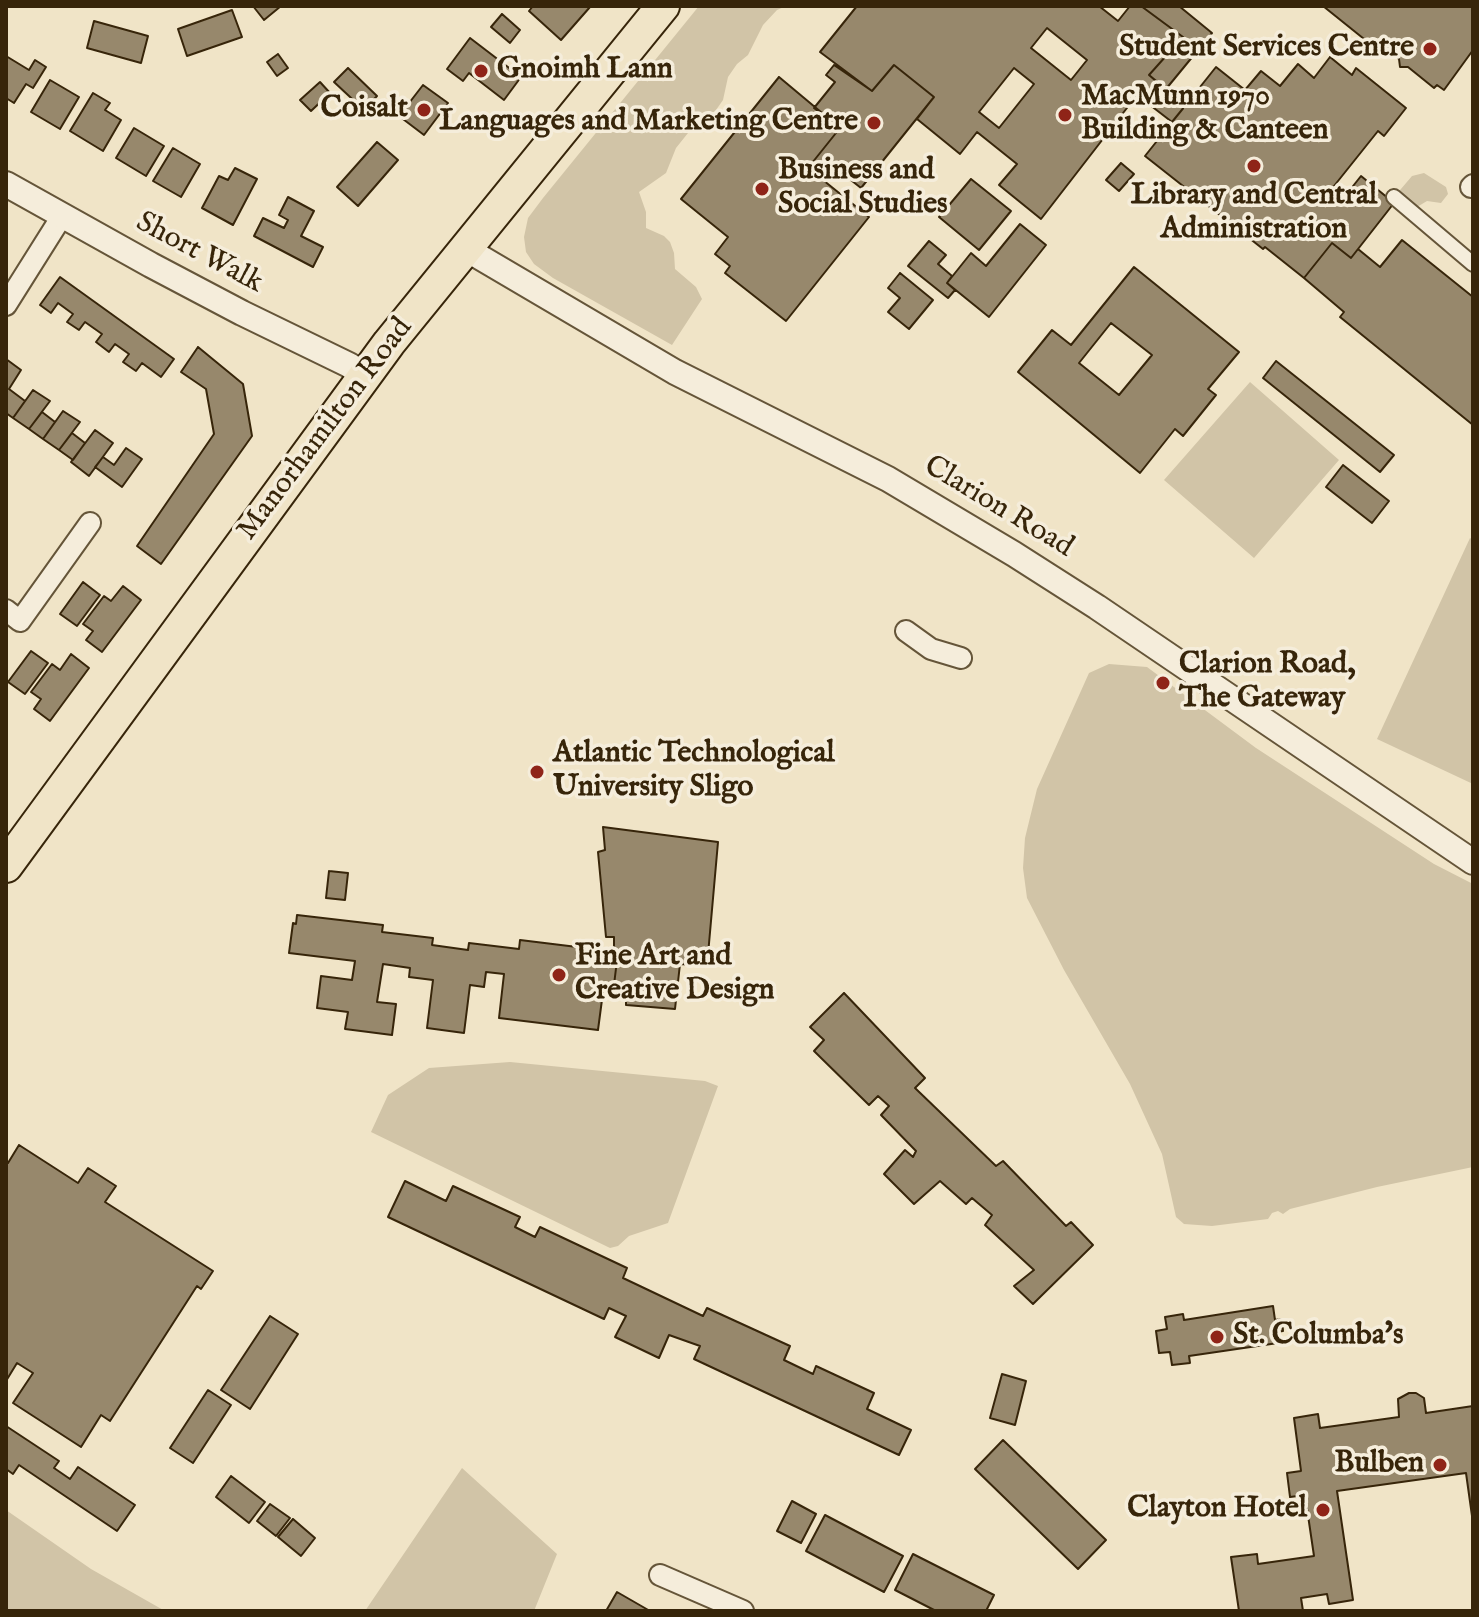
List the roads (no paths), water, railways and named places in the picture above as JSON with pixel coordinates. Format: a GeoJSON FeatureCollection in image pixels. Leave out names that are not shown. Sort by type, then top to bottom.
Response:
{"type":"FeatureCollection","features":[{"type":"Feature","properties":{"kind":"highway","name":"Manorhamilton Road"},"geometry":{"type":"LineString","coordinates":[[6,866],[365,376],[663,6]]}},
{"type":"Feature","properties":{"kind":"street","name":"Short Walk"},"geometry":{"type":"LineString","coordinates":[[6,184],[242,313],[349,365],[365,376]]}},
{"type":"Feature","properties":{"kind":"street"},"geometry":{"type":"LineString","coordinates":[[1394,197],[1473,264]]}},
{"type":"Feature","properties":{"kind":"street"},"geometry":{"type":"LineString","coordinates":[[6,305],[62,216]]}},
{"type":"Feature","properties":{"kind":"street","name":"Clarion Road"},"geometry":{"type":"LineString","coordinates":[[466,249],[675,372],[888,479],[1014,554],[1473,862]]}},
{"type":"Feature","properties":{"kind":"street"},"geometry":{"type":"LineString","coordinates":[[6,610],[20,621],[90,523]]}},
{"type":"Feature","properties":{"kind":"street"},"geometry":{"type":"LineString","coordinates":[[906,631],[931,649],[961,658]]}},
{"type":"Feature","properties":{"kind":"street"},"geometry":{"type":"LineString","coordinates":[[660,1575],[743,1611]]}},
{"type":"Feature","properties":{"kind":"place","name":"Student Services Centre"},"geometry":{"type":"Point","coordinates":[1430,49]}},
{"type":"Feature","properties":{"kind":"place","name":"Gnoimh Lann"},"geometry":{"type":"Point","coordinates":[481,71]}},
{"type":"Feature","properties":{"kind":"place","name":"Coisalt"},"geometry":{"type":"Point","coordinates":[424,110]}},
{"type":"Feature","properties":{"kind":"place","name":"MacMunn 1970 Building & Canteen"},"geometry":{"type":"Point","coordinates":[1065,115]}},
{"type":"Feature","properties":{"kind":"place","name":"Languages and Marketing Centre"},"geometry":{"type":"Point","coordinates":[874,123]}},
{"type":"Feature","properties":{"kind":"place","name":"Library and Central Administration"},"geometry":{"type":"Point","coordinates":[1254,166]}},
{"type":"Feature","properties":{"kind":"place","name":"Business and Social Studies"},"geometry":{"type":"Point","coordinates":[762,189]}},
{"type":"Feature","properties":{"kind":"place","name":"Clarion Road, The Gateway"},"geometry":{"type":"Point","coordinates":[1163,683]}},
{"type":"Feature","properties":{"kind":"place","name":"Atlantic Technological University Sligo"},"geometry":{"type":"Point","coordinates":[537,772]}},
{"type":"Feature","properties":{"kind":"place","name":"Fine Art and Creative Design"},"geometry":{"type":"Point","coordinates":[559,975]}},
{"type":"Feature","properties":{"kind":"place","name":"St. Columba's"},"geometry":{"type":"Point","coordinates":[1217,1337]}},
{"type":"Feature","properties":{"kind":"place","name":"Bulben"},"geometry":{"type":"Point","coordinates":[1440,1465]}},
{"type":"Feature","properties":{"kind":"place","name":"Clayton Hotel"},"geometry":{"type":"Point","coordinates":[1323,1510]}}]}
